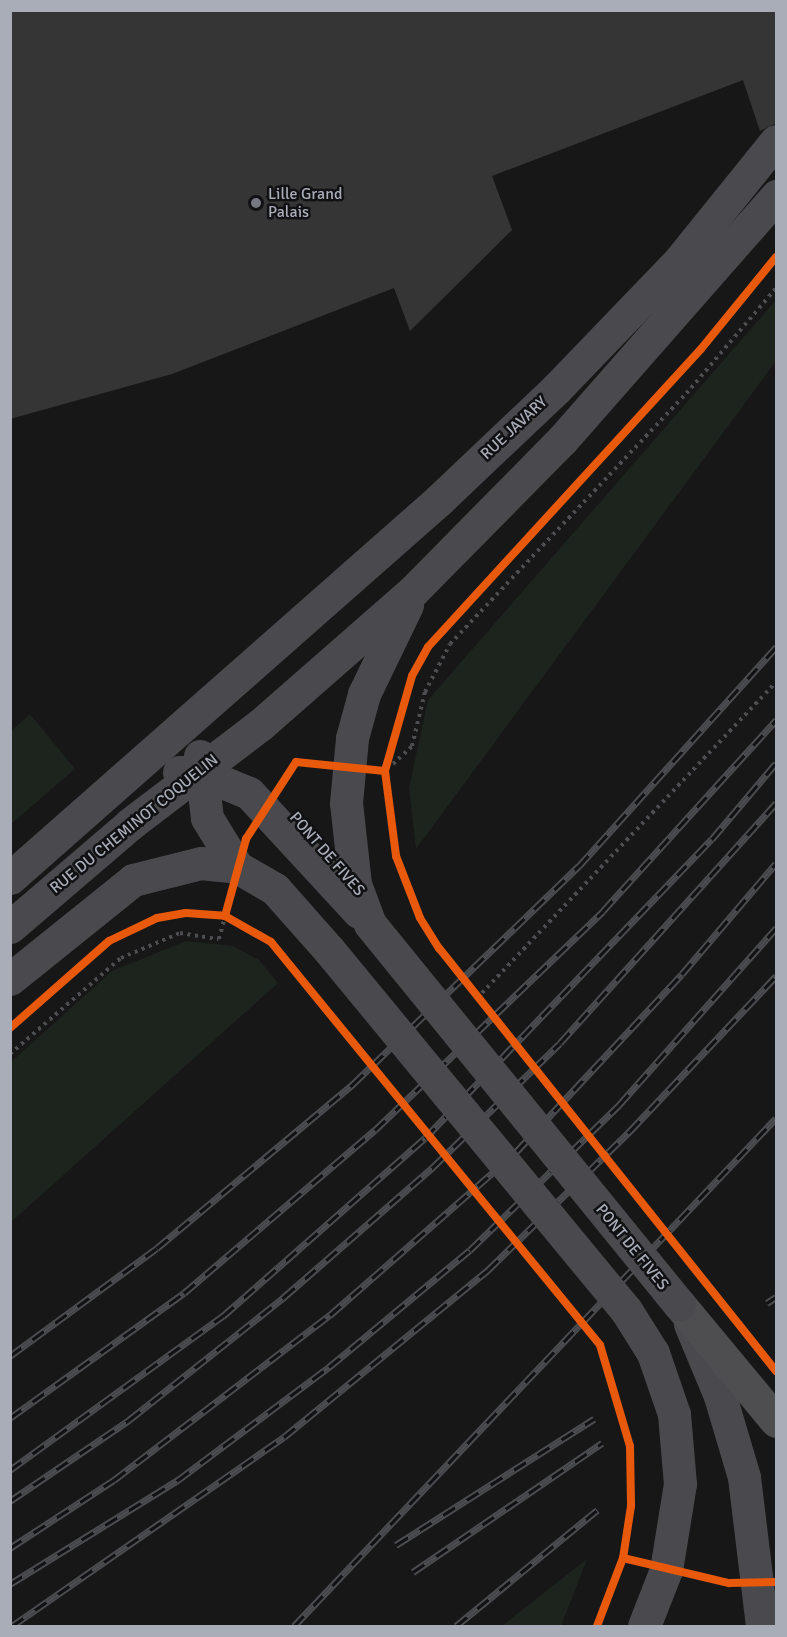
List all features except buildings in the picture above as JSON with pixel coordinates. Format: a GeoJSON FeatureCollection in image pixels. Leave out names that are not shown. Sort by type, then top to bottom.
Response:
{"type":"FeatureCollection","features":[{"type":"Feature","properties":{"kind":"highway"},"geometry":{"type":"LineString","coordinates":[[679,1304],[777,1421]]}},
{"type":"Feature","properties":{"kind":"main road","name":"RUE JAVARY"},"geometry":{"type":"LineString","coordinates":[[126,778],[225,687],[439,500],[572,373],[679,261],[777,141]]}},
{"type":"Feature","properties":{"kind":"main road"},"geometry":{"type":"LineString","coordinates":[[370,924],[355,885],[346,802],[352,738],[364,694],[412,592],[562,440],[777,196]]}},
{"type":"Feature","properties":{"kind":"main road","name":"RUE DU CHEMINOT COQUELIN"},"geometry":{"type":"LineString","coordinates":[[10,927],[198,772],[260,724],[412,592]]}},
{"type":"Feature","properties":{"kind":"main road","name":"RUE JAVARY"},"geometry":{"type":"LineString","coordinates":[[225,687],[207,720],[198,772],[207,818],[237,867]]}},
{"type":"Feature","properties":{"kind":"main road","name":"PONT DE FIVES"},"geometry":{"type":"LineString","coordinates":[[126,778],[198,772],[249,793],[267,808],[370,924],[679,1304],[698,1338],[735,1441],[752,1518],[762,1626]]}},
{"type":"Feature","properties":{"kind":"main road"},"geometry":{"type":"LineString","coordinates":[[10,878],[126,778]]}},
{"type":"Feature","properties":{"kind":"main road"},"geometry":{"type":"LineString","coordinates":[[10,979],[133,880],[201,863],[237,867],[275,889],[329,950],[626,1310],[652,1353],[674,1414],[680,1484],[666,1570],[644,1626]]}},
{"type":"Feature","properties":{"kind":"path"},"geometry":{"type":"LineString","coordinates":[[385,771],[412,746],[425,692],[450,644],[691,388],[777,288]]}},
{"type":"Feature","properties":{"kind":"path"},"geometry":{"type":"LineString","coordinates":[[482,993],[777,682]]}},
{"type":"Feature","properties":{"kind":"path"},"geometry":{"type":"LineString","coordinates":[[385,771],[391,748]]}},
{"type":"Feature","properties":{"kind":"path"},"geometry":{"type":"LineString","coordinates":[[286,778],[296,762],[318,765]]}},
{"type":"Feature","properties":{"kind":"path"},"geometry":{"type":"LineString","coordinates":[[10,1054],[121,958],[180,933],[219,939],[221,915],[234,921]]}},
{"type":"Feature","properties":{"kind":"path"},"geometry":{"type":"LineString","coordinates":[[468,986],[483,1005]]}},
{"type":"Feature","properties":{"kind":"shaded area"},"geometry":{"type":"Polygon","coordinates":[[[776,300],[776,361],[416,849],[409,788],[428,700],[776,300]]]}},
{"type":"Feature","properties":{"kind":"shaded area"},"geometry":{"type":"Polygon","coordinates":[[[30,714],[75,769],[11,824],[11,731],[30,714]]]}},
{"type":"Feature","properties":{"kind":"shaded area"},"geometry":{"type":"Polygon","coordinates":[[[186,941],[233,946],[259,960],[278,983],[11,1222],[11,1062],[112,971],[186,941]]]}},
{"type":"Feature","properties":{"kind":"shaded area"},"geometry":{"type":"Polygon","coordinates":[[[587,1559],[561,1626],[502,1626],[587,1559]]]}},
{"type":"Feature","properties":{"kind":"railway"},"geometry":{"type":"LineString","coordinates":[[10,1356],[157,1248],[353,1084],[579,866],[776,647]]}},
{"type":"Feature","properties":{"kind":"railway"},"geometry":{"type":"LineString","coordinates":[[10,1418],[184,1293],[375,1130],[603,911],[776,720]]}},
{"type":"Feature","properties":{"kind":"railway"},"geometry":{"type":"LineString","coordinates":[[10,1470],[223,1316],[425,1138],[712,839],[776,763]]}},
{"type":"Feature","properties":{"kind":"railway"},"geometry":{"type":"LineString","coordinates":[[10,1501],[129,1420],[284,1297],[433,1167],[560,1043],[776,803]]}},
{"type":"Feature","properties":{"kind":"railway"},"geometry":{"type":"LineString","coordinates":[[10,1548],[114,1480],[330,1315],[516,1152],[682,974],[776,863]]}},
{"type":"Feature","properties":{"kind":"railway"},"geometry":{"type":"LineString","coordinates":[[10,1584],[178,1480],[329,1367],[470,1250],[619,1105],[776,928]]}},
{"type":"Feature","properties":{"kind":"railway"},"geometry":{"type":"LineString","coordinates":[[12,1626],[284,1437],[488,1270],[630,1131],[776,976]]}},
{"type":"Feature","properties":{"kind":"railway"},"geometry":{"type":"LineString","coordinates":[[294,1626],[776,1118]]}},
{"type":"Feature","properties":{"kind":"railway"},"geometry":{"type":"LineString","coordinates":[[767,1303],[776,1297]]}},
{"type":"Feature","properties":{"kind":"railway"},"geometry":{"type":"LineString","coordinates":[[396,1545],[594,1419]]}},
{"type":"Feature","properties":{"kind":"railway"},"geometry":{"type":"LineString","coordinates":[[413,1572],[602,1443]]}},
{"type":"Feature","properties":{"kind":"railway"},"geometry":{"type":"LineString","coordinates":[[456,1626],[597,1510]]}},
{"type":"Feature","properties":{"kind":"cycle path"},"geometry":{"type":"LineString","coordinates":[[776,257],[701,349],[428,647],[412,676],[385,771],[396,856],[420,918],[439,948],[776,1371]]}},
{"type":"Feature","properties":{"kind":"cycle path"},"geometry":{"type":"LineString","coordinates":[[225,916],[246,839],[296,762],[385,771]]}},
{"type":"Feature","properties":{"kind":"cycle path"},"geometry":{"type":"LineString","coordinates":[[10,1028],[109,941],[157,918],[186,913],[225,916],[271,942],[600,1345],[630,1446],[631,1506],[623,1558],[597,1626]]}},
{"type":"Feature","properties":{"kind":"cycle path"},"geometry":{"type":"LineString","coordinates":[[623,1558],[729,1583],[776,1582]]}},
{"type":"Feature","properties":{"kind":"place","name":"Lille Grand Palais"},"geometry":{"type":"Point","coordinates":[256,203]}}]}
